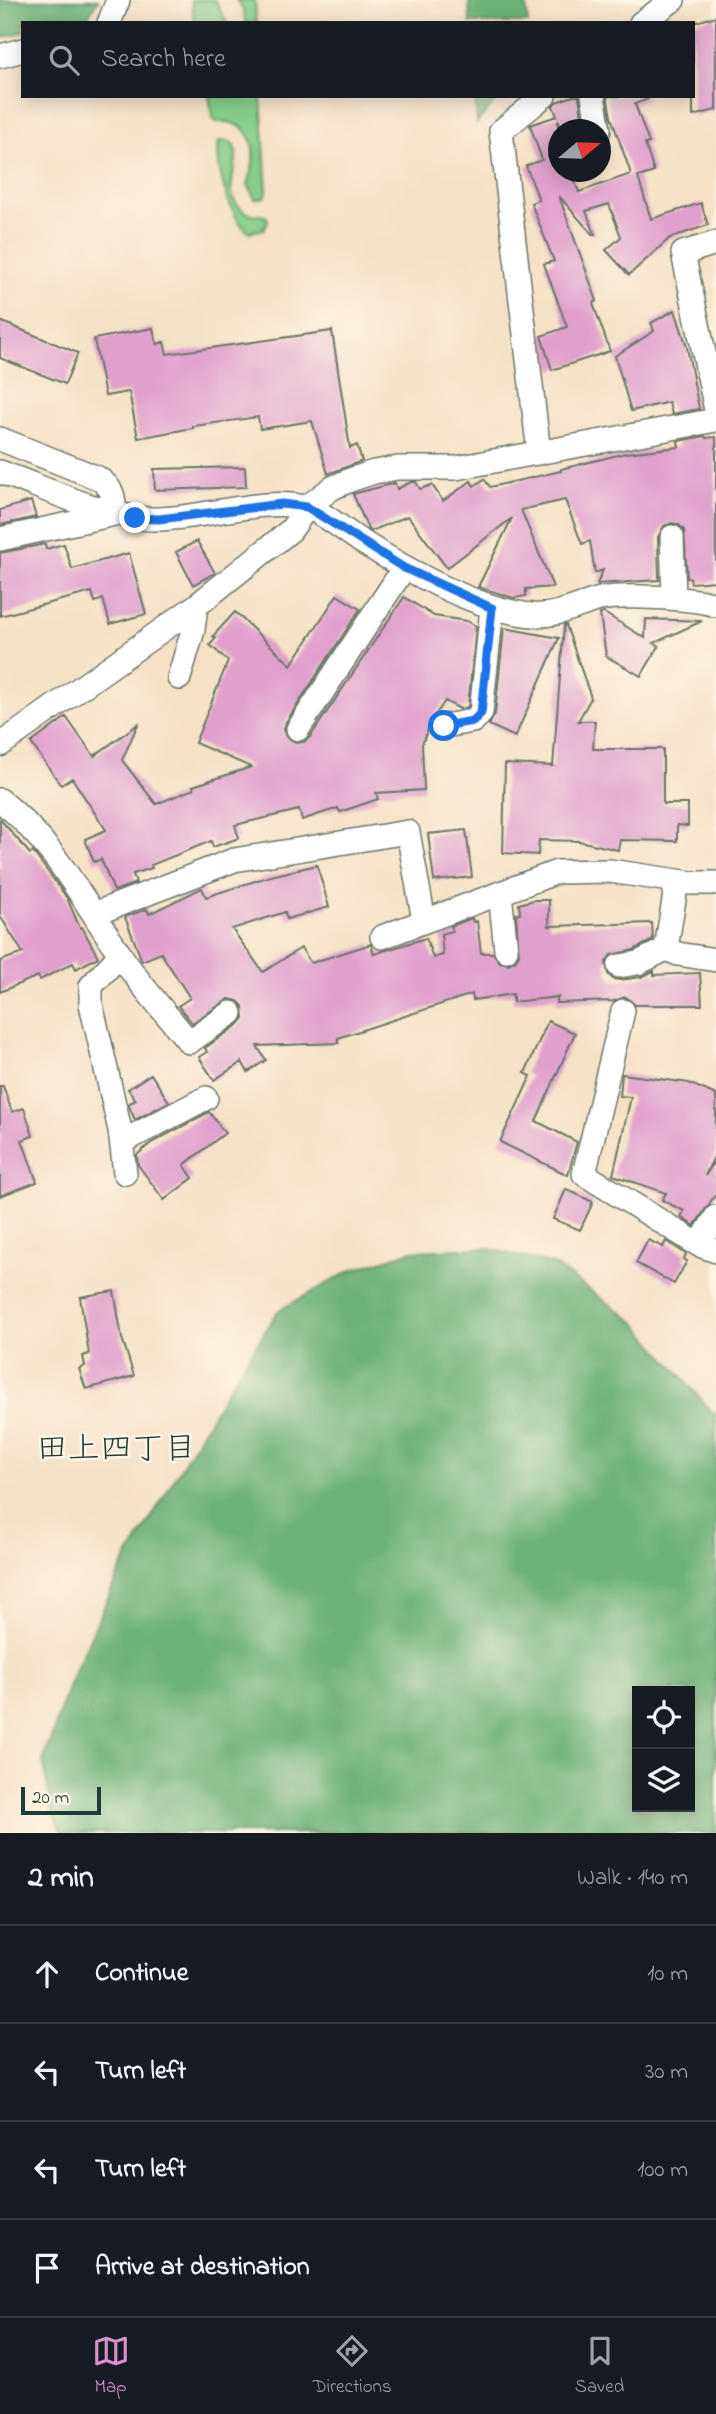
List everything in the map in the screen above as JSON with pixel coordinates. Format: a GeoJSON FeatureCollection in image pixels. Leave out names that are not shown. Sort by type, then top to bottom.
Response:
{"type":"FeatureCollection","features":[{"type":"Feature","properties":{"kind":"street"},"geometry":{"type":"LineString","coordinates":[[110,21],[118,0]]}},
{"type":"Feature","properties":{"kind":"street"},"geometry":{"type":"LineString","coordinates":[[644,21],[673,0]]}},
{"type":"Feature","properties":{"kind":"street"},"geometry":{"type":"LineString","coordinates":[[0,56],[21,51]]}},
{"type":"Feature","properties":{"kind":"street"},"geometry":{"type":"LineString","coordinates":[[539,453],[501,131],[542,98]]}},
{"type":"Feature","properties":{"kind":"street"},"geometry":{"type":"LineString","coordinates":[[593,98],[597,119]]}},
{"type":"Feature","properties":{"kind":"street"},"geometry":{"type":"LineString","coordinates":[[716,243],[683,253],[716,410]]}},
{"type":"Feature","properties":{"kind":"street"},"geometry":{"type":"LineString","coordinates":[[0,745],[195,606],[291,530],[307,507],[332,488],[374,471],[398,468],[456,468],[716,420]]}},
{"type":"Feature","properties":{"kind":"street"},"geometry":{"type":"LineString","coordinates":[[0,439],[98,478],[110,486],[114,496],[115,514]]}},
{"type":"Feature","properties":{"kind":"street"},"geometry":{"type":"LineString","coordinates":[[0,472],[115,514],[135,518],[159,519],[282,504],[307,507],[404,568],[492,608],[534,616],[555,613],[603,598],[674,598],[716,604]]}},
{"type":"Feature","properties":{"kind":"street"},"geometry":{"type":"LineString","coordinates":[[0,539],[115,514]]}},
{"type":"Feature","properties":{"kind":"street"},"geometry":{"type":"LineString","coordinates":[[672,537],[674,598]]}},
{"type":"Feature","properties":{"kind":"street"},"geometry":{"type":"LineString","coordinates":[[298,729],[404,568]]}},
{"type":"Feature","properties":{"kind":"street"},"geometry":{"type":"LineString","coordinates":[[179,678],[193,629],[195,606]]}},
{"type":"Feature","properties":{"kind":"street"},"geometry":{"type":"LineString","coordinates":[[444,726],[473,721],[481,713],[492,608]]}},
{"type":"Feature","properties":{"kind":"street"},"geometry":{"type":"LineString","coordinates":[[0,800],[24,819],[51,851],[120,955],[189,1042],[231,1013]]}},
{"type":"Feature","properties":{"kind":"street"},"geometry":{"type":"LineString","coordinates":[[94,914],[234,860],[408,832],[424,921]]}},
{"type":"Feature","properties":{"kind":"street"},"geometry":{"type":"LineString","coordinates":[[382,936],[558,872],[610,871],[677,881],[716,883]]}},
{"type":"Feature","properties":{"kind":"street"},"geometry":{"type":"LineString","coordinates":[[666,949],[677,881]]}},
{"type":"Feature","properties":{"kind":"street"},"geometry":{"type":"LineString","coordinates":[[500,893],[506,950]]}},
{"type":"Feature","properties":{"kind":"street"},"geometry":{"type":"LineString","coordinates":[[619,966],[638,963],[666,949],[678,954],[716,960]]}},
{"type":"Feature","properties":{"kind":"street"},"geometry":{"type":"LineString","coordinates":[[120,955],[91,986],[91,1004],[125,1172]]}},
{"type":"Feature","properties":{"kind":"street"},"geometry":{"type":"LineString","coordinates":[[623,1011],[584,1174],[708,1248],[716,1217]]}},
{"type":"Feature","properties":{"kind":"street"},"geometry":{"type":"LineString","coordinates":[[121,1142],[205,1098]]}},
{"type":"Feature","properties":{"kind":"green space"},"geometry":{"type":"Polygon","coordinates":[[[0,0],[98,0],[86,20],[21,21],[21,33],[0,38],[0,0]]]}},
{"type":"Feature","properties":{"kind":"green space"},"geometry":{"type":"Polygon","coordinates":[[[191,0],[215,0],[226,21],[195,21],[191,0]]]}},
{"type":"Feature","properties":{"kind":"green space"},"geometry":{"type":"Polygon","coordinates":[[[236,0],[255,0],[256,21],[246,21],[243,10],[236,0]]]}},
{"type":"Feature","properties":{"kind":"green space"},"geometry":{"type":"Polygon","coordinates":[[[469,0],[526,0],[528,21],[470,21],[469,0]]]}},
{"type":"Feature","properties":{"kind":"green space"},"geometry":{"type":"Polygon","coordinates":[[[209,98],[261,98],[267,192],[265,197],[255,199],[248,184],[253,151],[247,132],[229,122],[216,122],[209,98]]]}},
{"type":"Feature","properties":{"kind":"green space"},"geometry":{"type":"Polygon","coordinates":[[[475,98],[498,98],[477,123],[475,98]]]}},
{"type":"Feature","properties":{"kind":"green space"},"geometry":{"type":"Polygon","coordinates":[[[219,141],[229,141],[235,148],[231,185],[236,204],[248,213],[267,217],[264,229],[249,232],[235,215],[221,177],[219,141]]]}},
{"type":"Feature","properties":{"kind":"green space"},"geometry":{"type":"Polygon","coordinates":[[[487,1248],[554,1265],[635,1322],[716,1414],[716,1833],[62,1833],[52,1811],[43,1761],[70,1682],[123,1565],[226,1392],[278,1311],[350,1271],[412,1251],[487,1248]]]}},
{"type":"Feature","properties":{"kind":"building"},"geometry":{"type":"Polygon","coordinates":[[[716,16],[716,110],[693,116],[695,98],[695,22],[716,16]]]}},
{"type":"Feature","properties":{"kind":"building"},"geometry":{"type":"Polygon","coordinates":[[[567,98],[579,98],[583,119],[548,119],[557,116],[553,106],[567,98]]]}},
{"type":"Feature","properties":{"kind":"building"},"geometry":{"type":"Polygon","coordinates":[[[607,98],[648,98],[635,104],[649,143],[645,144],[654,172],[638,177],[651,219],[701,203],[708,225],[670,238],[629,275],[606,250],[621,237],[609,204],[586,211],[595,234],[593,235],[559,196],[597,301],[593,303],[610,351],[552,370],[541,336],[567,327],[544,264],[554,261],[531,203],[539,200],[526,166],[542,160],[530,125],[548,119],[548,182],[575,182],[579,192],[631,174],[611,117],[607,98]]]}},
{"type":"Feature","properties":{"kind":"building"},"geometry":{"type":"Polygon","coordinates":[[[675,310],[687,347],[699,409],[672,414],[669,402],[631,411],[615,356],[654,331],[651,323],[675,310]]]}},
{"type":"Feature","properties":{"kind":"building"},"geometry":{"type":"Polygon","coordinates":[[[0,321],[78,353],[65,384],[0,358],[0,321]]]}},
{"type":"Feature","properties":{"kind":"building"},"geometry":{"type":"Polygon","coordinates":[[[153,328],[157,344],[164,342],[167,354],[332,331],[350,448],[357,445],[362,461],[328,474],[312,421],[260,429],[258,417],[193,426],[138,438],[129,392],[105,396],[94,339],[153,328]]]}},
{"type":"Feature","properties":{"kind":"building"},"geometry":{"type":"Polygon","coordinates":[[[705,436],[716,437],[716,581],[691,583],[690,578],[687,578],[684,530],[672,523],[664,526],[658,537],[659,580],[597,584],[603,570],[595,573],[590,541],[582,544],[565,500],[521,510],[553,587],[526,589],[526,596],[514,598],[478,587],[512,518],[447,568],[408,516],[371,531],[368,529],[353,494],[395,483],[397,489],[416,482],[420,489],[432,485],[443,501],[471,481],[474,486],[484,479],[490,487],[626,453],[679,447],[678,441],[705,436]]]}},
{"type":"Feature","properties":{"kind":"building"},"geometry":{"type":"Polygon","coordinates":[[[245,467],[246,487],[155,490],[154,469],[245,467]]]}},
{"type":"Feature","properties":{"kind":"building"},"geometry":{"type":"Polygon","coordinates":[[[31,501],[36,517],[0,525],[0,510],[31,501]]]}},
{"type":"Feature","properties":{"kind":"building"},"geometry":{"type":"Polygon","coordinates":[[[197,541],[215,573],[193,585],[176,552],[197,541]]]}},
{"type":"Feature","properties":{"kind":"building"},"geometry":{"type":"Polygon","coordinates":[[[45,544],[46,549],[64,544],[72,569],[129,553],[146,614],[110,624],[103,599],[95,602],[92,592],[0,616],[0,553],[45,544]]]}},
{"type":"Feature","properties":{"kind":"building"},"geometry":{"type":"Polygon","coordinates":[[[337,595],[360,609],[286,722],[286,736],[297,743],[310,737],[404,597],[434,616],[467,621],[476,626],[468,707],[460,709],[445,701],[431,721],[422,744],[424,790],[376,793],[378,799],[340,812],[338,808],[302,820],[299,810],[235,825],[239,838],[213,847],[211,841],[151,865],[152,868],[133,874],[136,883],[114,891],[101,859],[94,862],[85,839],[106,830],[72,778],[61,785],[31,743],[66,717],[94,756],[138,724],[122,760],[156,804],[194,789],[193,786],[251,767],[195,743],[228,661],[210,645],[216,638],[213,636],[235,612],[291,665],[337,595]]]}},
{"type":"Feature","properties":{"kind":"building"},"geometry":{"type":"Polygon","coordinates":[[[604,613],[645,638],[646,619],[702,621],[654,643],[659,646],[641,676],[606,656],[600,614],[604,613]]]}},
{"type":"Feature","properties":{"kind":"building"},"geometry":{"type":"Polygon","coordinates":[[[564,625],[591,698],[578,721],[595,721],[593,749],[663,749],[663,804],[688,804],[688,826],[677,825],[677,841],[620,840],[618,850],[579,841],[539,840],[538,855],[503,853],[505,764],[553,766],[564,625]]]}},
{"type":"Feature","properties":{"kind":"building"},"geometry":{"type":"Polygon","coordinates":[[[504,628],[559,638],[515,737],[489,725],[495,714],[504,628]]]}},
{"type":"Feature","properties":{"kind":"building"},"geometry":{"type":"Polygon","coordinates":[[[0,819],[30,854],[33,852],[67,898],[80,928],[82,927],[98,957],[76,969],[73,963],[40,980],[38,976],[0,992],[0,961],[23,953],[0,916],[0,819]]]}},
{"type":"Feature","properties":{"kind":"building"},"geometry":{"type":"Polygon","coordinates":[[[466,830],[472,877],[434,881],[428,834],[466,830]]]}},
{"type":"Feature","properties":{"kind":"building"},"geometry":{"type":"Polygon","coordinates":[[[317,865],[329,907],[287,919],[285,912],[232,929],[263,972],[301,948],[311,963],[371,944],[374,954],[426,938],[433,958],[443,955],[441,934],[452,931],[451,926],[472,918],[473,922],[477,921],[481,953],[493,953],[500,962],[508,964],[515,961],[519,955],[516,914],[520,913],[519,904],[549,900],[549,926],[652,923],[653,940],[634,950],[611,955],[606,962],[608,974],[613,979],[620,980],[641,977],[654,971],[654,975],[700,973],[702,1005],[635,1005],[626,997],[614,1001],[556,1003],[558,997],[513,1002],[513,994],[473,1000],[472,994],[338,1038],[338,1043],[257,1046],[266,1060],[248,1072],[242,1062],[214,1080],[199,1057],[207,1052],[205,1048],[239,1024],[244,1018],[243,1006],[238,1001],[229,999],[192,1023],[178,1006],[190,998],[161,953],[142,961],[125,917],[147,909],[149,914],[202,888],[206,897],[267,877],[317,865]]]}},
{"type":"Feature","properties":{"kind":"building"},"geometry":{"type":"Polygon","coordinates":[[[548,1021],[575,1033],[536,1121],[577,1142],[568,1175],[500,1142],[531,1076],[525,1073],[548,1021]]]}},
{"type":"Feature","properties":{"kind":"building"},"geometry":{"type":"Polygon","coordinates":[[[151,1074],[169,1102],[135,1120],[128,1104],[136,1100],[128,1089],[151,1074]]]}},
{"type":"Feature","properties":{"kind":"building"},"geometry":{"type":"Polygon","coordinates":[[[622,1074],[689,1083],[716,1095],[716,1152],[705,1176],[714,1162],[716,1163],[716,1194],[694,1226],[681,1217],[684,1211],[662,1200],[666,1193],[613,1175],[631,1097],[620,1096],[622,1074]]]}},
{"type":"Feature","properties":{"kind":"building"},"geometry":{"type":"Polygon","coordinates":[[[0,1086],[3,1086],[12,1112],[24,1108],[33,1136],[22,1140],[37,1182],[0,1196],[0,1086]]]}},
{"type":"Feature","properties":{"kind":"building"},"geometry":{"type":"Polygon","coordinates":[[[209,1112],[225,1133],[184,1165],[193,1178],[164,1200],[138,1165],[137,1155],[151,1143],[209,1112]]]}},
{"type":"Feature","properties":{"kind":"building"},"geometry":{"type":"Polygon","coordinates":[[[566,1189],[593,1202],[580,1230],[553,1219],[566,1189]]]}},
{"type":"Feature","properties":{"kind":"building"},"geometry":{"type":"Polygon","coordinates":[[[648,1240],[663,1247],[666,1241],[686,1254],[684,1259],[687,1261],[674,1284],[636,1263],[648,1240]]]}},
{"type":"Feature","properties":{"kind":"building"},"geometry":{"type":"Polygon","coordinates":[[[114,1291],[122,1338],[134,1376],[86,1389],[79,1369],[85,1366],[83,1356],[89,1354],[80,1297],[114,1291]]]}},
{"type":"Feature","properties":{"kind":"district","name":"田上四丁目"},"geometry":{"type":"Point","coordinates":[116,1450]}},
{"type":"Feature","properties":{"kind":"route"},"geometry":{"type":"LineString","coordinates":[[135,518],[159,519],[282,504],[307,507],[404,568],[492,608],[481,713],[473,721],[444,726]]}}]}
